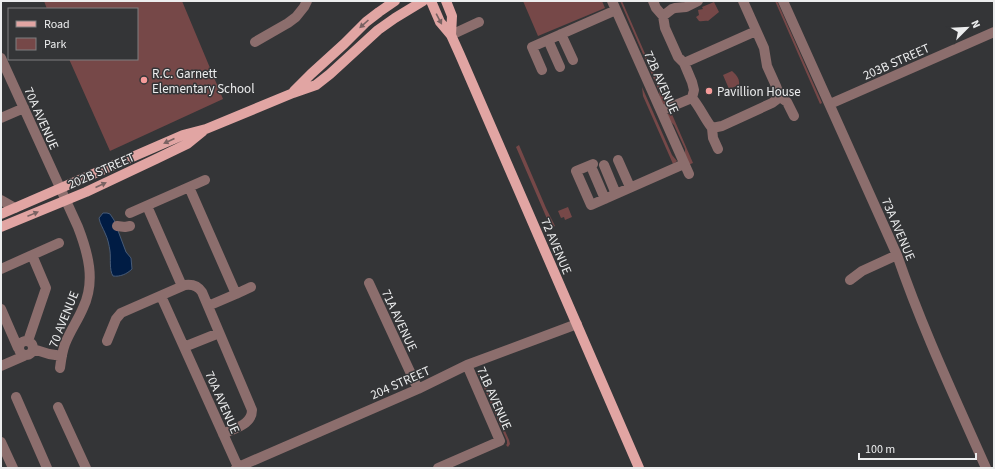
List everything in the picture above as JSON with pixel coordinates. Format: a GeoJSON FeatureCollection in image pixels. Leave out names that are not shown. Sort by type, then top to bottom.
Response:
{"type":"FeatureCollection","features":[{"type":"Feature","properties":{"kind":"main road","name":"202B STREET"},"geometry":{"type":"LineString","coordinates":[[293,93],[366,22],[395,1]]}},
{"type":"Feature","properties":{"kind":"main road","name":"202B STREET"},"geometry":{"type":"LineString","coordinates":[[1,214],[183,135],[206,129],[316,85],[378,30],[423,1]]}},
{"type":"Feature","properties":{"kind":"main road","name":"72 AVENUE"},"geometry":{"type":"LineString","coordinates":[[431,1],[440,22],[451,35],[639,468]]}},
{"type":"Feature","properties":{"kind":"main road","name":"72 AVENUE"},"geometry":{"type":"LineString","coordinates":[[446,1],[452,16],[451,35]]}},
{"type":"Feature","properties":{"kind":"main road","name":"202B STREET"},"geometry":{"type":"LineString","coordinates":[[1,227],[120,176],[187,144],[206,129]]}},
{"type":"Feature","properties":{"kind":"street"},"geometry":{"type":"LineString","coordinates":[[255,42],[296,17],[307,1]]}},
{"type":"Feature","properties":{"kind":"street"},"geometry":{"type":"LineString","coordinates":[[653,1],[656,8],[663,16],[665,28],[678,57],[684,63],[694,86],[692,98],[712,128],[713,138],[718,149]]}},
{"type":"Feature","properties":{"kind":"street"},"geometry":{"type":"LineString","coordinates":[[663,16],[675,8],[686,7],[698,1]]}},
{"type":"Feature","properties":{"kind":"street"},"geometry":{"type":"LineString","coordinates":[[743,1],[764,48],[767,66],[780,97],[787,102],[794,116]]}},
{"type":"Feature","properties":{"kind":"street","name":"73A AVENUE"},"geometry":{"type":"LineString","coordinates":[[784,1],[897,255],[936,354],[986,468]]}},
{"type":"Feature","properties":{"kind":"street"},"geometry":{"type":"LineString","coordinates":[[542,70],[528,48],[561,34],[614,5]]}},
{"type":"Feature","properties":{"kind":"street","name":"72B AVENUE"},"geometry":{"type":"LineString","coordinates":[[614,5],[689,174]]}},
{"type":"Feature","properties":{"kind":"street"},"geometry":{"type":"LineString","coordinates":[[451,35],[479,22]]}},
{"type":"Feature","properties":{"kind":"street"},"geometry":{"type":"LineString","coordinates":[[684,63],[756,31]]}},
{"type":"Feature","properties":{"kind":"street","name":"203B STREET"},"geometry":{"type":"LineString","coordinates":[[830,104],[994,32]]}},
{"type":"Feature","properties":{"kind":"street"},"geometry":{"type":"LineString","coordinates":[[561,34],[573,60]]}},
{"type":"Feature","properties":{"kind":"street"},"geometry":{"type":"LineString","coordinates":[[548,40],[560,67]]}},
{"type":"Feature","properties":{"kind":"street","name":"70A AVENUE"},"geometry":{"type":"LineString","coordinates":[[1,58],[4,71],[24,108],[60,189]]}},
{"type":"Feature","properties":{"kind":"street"},"geometry":{"type":"LineString","coordinates":[[712,128],[722,126],[772,103],[780,97]]}},
{"type":"Feature","properties":{"kind":"street"},"geometry":{"type":"LineString","coordinates":[[661,111],[692,98]]}},
{"type":"Feature","properties":{"kind":"street"},"geometry":{"type":"LineString","coordinates":[[1,118],[24,108]]}},
{"type":"Feature","properties":{"kind":"street"},"geometry":{"type":"LineString","coordinates":[[618,160],[630,187]]}},
{"type":"Feature","properties":{"kind":"street"},"geometry":{"type":"LineString","coordinates":[[605,198],[593,167],[576,171],[585,201],[591,205],[684,164]]}},
{"type":"Feature","properties":{"kind":"street"},"geometry":{"type":"LineString","coordinates":[[604,165],[616,194]]}},
{"type":"Feature","properties":{"kind":"street"},"geometry":{"type":"LineString","coordinates":[[130,213],[206,180]]}},
{"type":"Feature","properties":{"kind":"street"},"geometry":{"type":"LineString","coordinates":[[189,187],[236,294]]}},
{"type":"Feature","properties":{"kind":"street","name":"70 AVENUE"},"geometry":{"type":"LineString","coordinates":[[60,189],[84,243],[90,273],[89,290],[86,302],[65,343],[60,368]]}},
{"type":"Feature","properties":{"kind":"street"},"geometry":{"type":"LineString","coordinates":[[1,200],[15,208]]}},
{"type":"Feature","properties":{"kind":"street"},"geometry":{"type":"LineString","coordinates":[[147,206],[182,286]]}},
{"type":"Feature","properties":{"kind":"street"},"geometry":{"type":"LineString","coordinates":[[117,226],[130,226]]}},
{"type":"Feature","properties":{"kind":"street"},"geometry":{"type":"LineString","coordinates":[[1,269],[59,243]]}},
{"type":"Feature","properties":{"kind":"street"},"geometry":{"type":"LineString","coordinates":[[31,345],[46,288],[32,255]]}},
{"type":"Feature","properties":{"kind":"street"},"geometry":{"type":"LineString","coordinates":[[850,280],[862,271],[897,255]]}},
{"type":"Feature","properties":{"kind":"street","name":"71A AVENUE"},"geometry":{"type":"LineString","coordinates":[[369,283],[418,389]]}},
{"type":"Feature","properties":{"kind":"street"},"geometry":{"type":"LineString","coordinates":[[107,341],[116,320],[121,313],[182,286],[190,284],[198,288],[202,292],[252,410],[251,418],[245,424],[223,434]]}},
{"type":"Feature","properties":{"kind":"street"},"geometry":{"type":"LineString","coordinates":[[208,306],[251,287]]}},
{"type":"Feature","properties":{"kind":"street","name":"70A AVENUE"},"geometry":{"type":"LineString","coordinates":[[161,296],[237,468]]}},
{"type":"Feature","properties":{"kind":"street"},"geometry":{"type":"LineString","coordinates":[[1,309],[21,352]]}},
{"type":"Feature","properties":{"kind":"street","name":"204 STREET"},"geometry":{"type":"LineString","coordinates":[[237,468],[418,389],[466,365],[577,324]]}},
{"type":"Feature","properties":{"kind":"street"},"geometry":{"type":"LineString","coordinates":[[184,347],[219,333]]}},
{"type":"Feature","properties":{"kind":"street"},"geometry":{"type":"LineString","coordinates":[[21,352],[20,344],[24,341],[49,354],[62,356]]}},
{"type":"Feature","properties":{"kind":"street"},"geometry":{"type":"LineString","coordinates":[[1,366],[21,352]]}},
{"type":"Feature","properties":{"kind":"street","name":"71B AVENUE"},"geometry":{"type":"LineString","coordinates":[[438,468],[500,441],[466,365]]}},
{"type":"Feature","properties":{"kind":"street"},"geometry":{"type":"LineString","coordinates":[[16,397],[47,468]]}},
{"type":"Feature","properties":{"kind":"street"},"geometry":{"type":"LineString","coordinates":[[58,407],[86,468]]}},
{"type":"Feature","properties":{"kind":"street"},"geometry":{"type":"LineString","coordinates":[[1,442],[13,468]]}},
{"type":"Feature","properties":{"kind":"green space","name":"R.C. Garnett Elementary School"},"geometry":{"type":"Polygon","coordinates":[[[44,1],[182,1],[223,99],[110,151],[69,60],[138,60],[138,8],[47,8],[44,1]]]}},
{"type":"Feature","properties":{"kind":"green space"},"geometry":{"type":"Polygon","coordinates":[[[523,1],[602,1],[605,8],[538,36],[523,1]]]}},
{"type":"Feature","properties":{"kind":"green space"},"geometry":{"type":"Polygon","coordinates":[[[620,1],[622,1],[667,104],[662,105],[660,101],[659,91],[620,1]]]}},
{"type":"Feature","properties":{"kind":"green space"},"geometry":{"type":"Polygon","coordinates":[[[775,1],[777,1],[822,103],[820,104],[775,1]]]}},
{"type":"Feature","properties":{"kind":"green space"},"geometry":{"type":"Polygon","coordinates":[[[714,2],[719,12],[708,21],[699,21],[696,17],[699,15],[698,10],[703,9],[702,7],[714,2]]]}},
{"type":"Feature","properties":{"kind":"green space"},"geometry":{"type":"Polygon","coordinates":[[[732,71],[738,79],[739,85],[729,89],[723,75],[732,71]]]}},
{"type":"Feature","properties":{"kind":"green space"},"geometry":{"type":"Polygon","coordinates":[[[642,87],[672,155],[677,161],[673,164],[643,96],[642,87]]]}},
{"type":"Feature","properties":{"kind":"green space"},"geometry":{"type":"Polygon","coordinates":[[[671,112],[693,163],[688,165],[685,156],[685,149],[674,125],[669,120],[667,115],[671,112]]]}},
{"type":"Feature","properties":{"kind":"green space"},"geometry":{"type":"Polygon","coordinates":[[[519,145],[555,226],[551,228],[516,147],[519,145]]]}},
{"type":"Feature","properties":{"kind":"green space"},"geometry":{"type":"Polygon","coordinates":[[[568,207],[572,217],[565,220],[564,217],[561,218],[558,211],[568,207]]]}},
{"type":"Feature","properties":{"kind":"green space"},"geometry":{"type":"Polygon","coordinates":[[[478,374],[480,374],[509,440],[510,444],[508,447],[506,445],[507,441],[478,374]]]}},
{"type":"Feature","properties":{"kind":"water"},"geometry":{"type":"Polygon","coordinates":[[[103,213],[110,214],[114,220],[126,252],[131,258],[132,269],[121,276],[113,276],[112,273],[109,244],[99,218],[103,213]]]}},
{"type":"Feature","properties":{"kind":"place","name":"R.C. Garnett Elementary School"},"geometry":{"type":"Point","coordinates":[144,80]}},
{"type":"Feature","properties":{"kind":"place","name":"Pavillion House"},"geometry":{"type":"Point","coordinates":[709,91]}}]}
